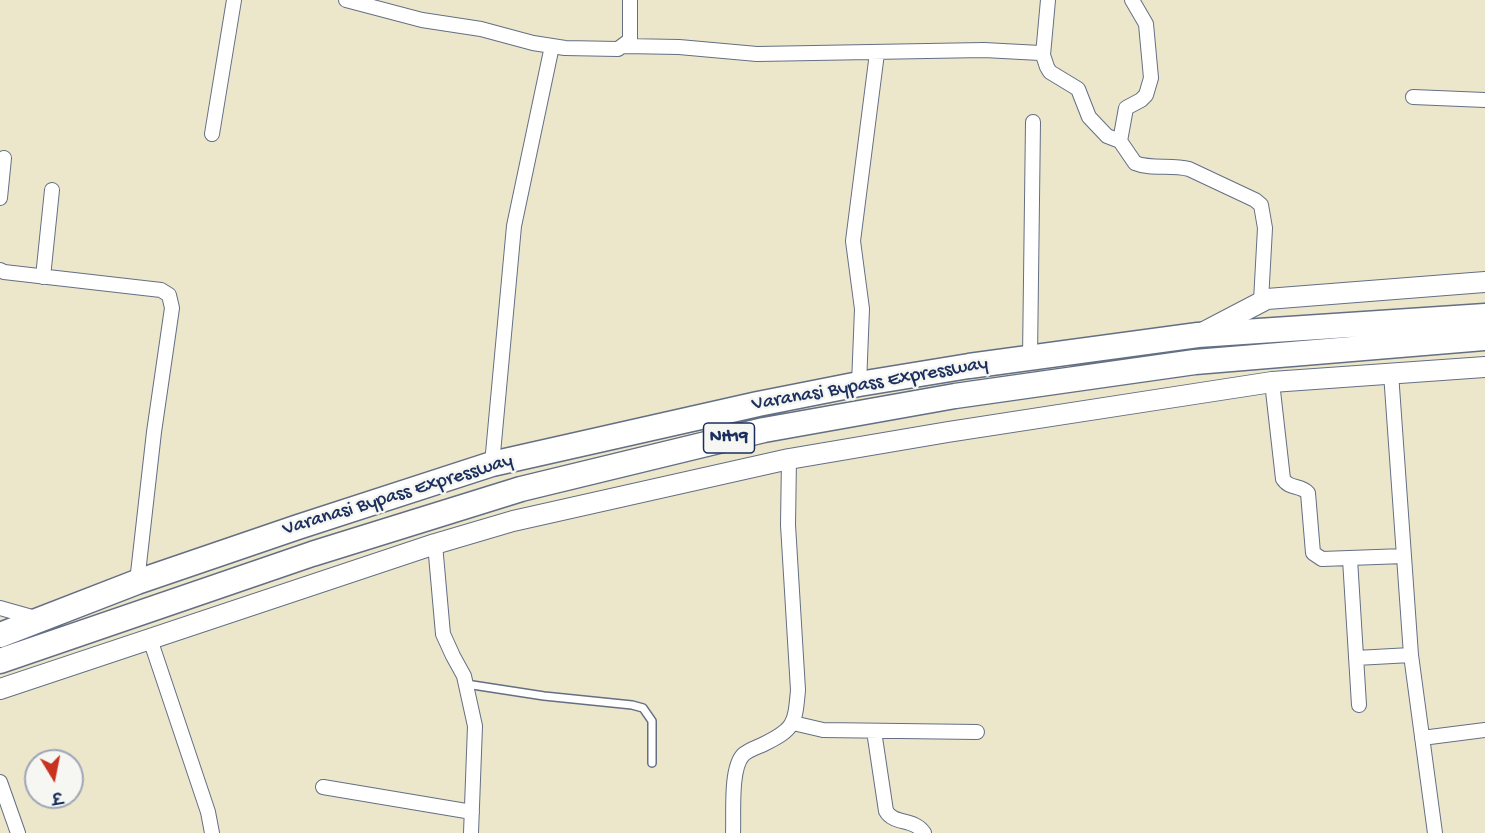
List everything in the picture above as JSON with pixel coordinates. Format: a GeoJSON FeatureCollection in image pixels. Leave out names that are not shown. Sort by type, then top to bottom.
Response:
{"type":"FeatureCollection","features":[{"type":"Feature","properties":{"kind":"highway","name":"Varanasi Bypass Expressway"},"geometry":{"type":"LineString","coordinates":[[0,635],[137,582],[298,526],[492,464],[746,406],[859,384],[1030,357],[1198,335],[1485,316]]}},
{"type":"Feature","properties":{"kind":"highway","name":"Varanasi Bypass Expressway"},"geometry":{"type":"LineString","coordinates":[[0,661],[312,554],[521,489],[764,430],[956,396],[1195,362],[1485,338]]}},
{"type":"Feature","properties":{"kind":"street"},"geometry":{"type":"LineString","coordinates":[[213,134],[234,0]]}},
{"type":"Feature","properties":{"kind":"street"},"geometry":{"type":"LineString","coordinates":[[346,0],[369,3],[422,20],[481,29],[520,40],[552,46],[606,49],[618,49],[630,40],[630,0]]}},
{"type":"Feature","properties":{"kind":"street"},"geometry":{"type":"LineString","coordinates":[[1048,0],[1043,55],[1047,67],[1050,72],[1078,89],[1089,117],[1101,131],[1120,141],[1135,163],[1149,166],[1177,165],[1255,200],[1261,205],[1264,228],[1261,301]]}},
{"type":"Feature","properties":{"kind":"street"},"geometry":{"type":"LineString","coordinates":[[1120,141],[1126,108],[1146,95],[1151,78],[1146,24],[1132,0]]}},
{"type":"Feature","properties":{"kind":"street"},"geometry":{"type":"LineString","coordinates":[[492,464],[514,226],[552,46]]}},
{"type":"Feature","properties":{"kind":"street"},"geometry":{"type":"LineString","coordinates":[[624,46],[678,47],[757,54],[984,50],[1043,55]]}},
{"type":"Feature","properties":{"kind":"street"},"geometry":{"type":"LineString","coordinates":[[859,384],[862,309],[853,241],[877,53]]}},
{"type":"Feature","properties":{"kind":"street"},"geometry":{"type":"LineString","coordinates":[[1413,97],[1485,100]]}},
{"type":"Feature","properties":{"kind":"street"},"geometry":{"type":"LineString","coordinates":[[1030,357],[1034,122]]}},
{"type":"Feature","properties":{"kind":"street"},"geometry":{"type":"LineString","coordinates":[[0,198],[4,158]]}},
{"type":"Feature","properties":{"kind":"street"},"geometry":{"type":"LineString","coordinates":[[42,277],[52,190]]}},
{"type":"Feature","properties":{"kind":"street"},"geometry":{"type":"LineString","coordinates":[[0,270],[160,290],[169,295],[172,308],[154,432],[137,582]]}},
{"type":"Feature","properties":{"kind":"street"},"geometry":{"type":"LineString","coordinates":[[1198,335],[1267,299],[1485,282]]}},
{"type":"Feature","properties":{"kind":"street"},"geometry":{"type":"LineString","coordinates":[[0,689],[435,544],[513,522],[789,459],[1272,382],[1485,367]]}},
{"type":"Feature","properties":{"kind":"street"},"geometry":{"type":"LineString","coordinates":[[1391,373],[1411,655],[1435,833]]}},
{"type":"Feature","properties":{"kind":"street"},"geometry":{"type":"LineString","coordinates":[[1272,382],[1282,479],[1286,484],[1304,489],[1308,493],[1313,553],[1322,559],[1404,555]]}},
{"type":"Feature","properties":{"kind":"street"},"geometry":{"type":"LineString","coordinates":[[733,833],[735,774],[743,755],[774,739],[793,723],[797,715],[798,690],[788,525],[789,459]]}},
{"type":"Feature","properties":{"kind":"street"},"geometry":{"type":"LineString","coordinates":[[435,544],[443,634],[466,684],[475,726],[471,833]]}},
{"type":"Feature","properties":{"kind":"street"},"geometry":{"type":"LineString","coordinates":[[1350,559],[1359,705]]}},
{"type":"Feature","properties":{"kind":"street"},"geometry":{"type":"LineString","coordinates":[[0,608],[41,620]]}},
{"type":"Feature","properties":{"kind":"street"},"geometry":{"type":"LineString","coordinates":[[150,639],[208,813],[212,833]]}},
{"type":"Feature","properties":{"kind":"street"},"geometry":{"type":"LineString","coordinates":[[1356,658],[1411,655]]}},
{"type":"Feature","properties":{"kind":"street"},"geometry":{"type":"LineString","coordinates":[[793,723],[823,730],[977,732]]}},
{"type":"Feature","properties":{"kind":"street"},"geometry":{"type":"LineString","coordinates":[[1422,738],[1485,730]]}},
{"type":"Feature","properties":{"kind":"street"},"geometry":{"type":"LineString","coordinates":[[874,731],[886,811],[891,818],[912,824],[924,833]]}},
{"type":"Feature","properties":{"kind":"street"},"geometry":{"type":"LineString","coordinates":[[0,782],[18,833]]}},
{"type":"Feature","properties":{"kind":"street"},"geometry":{"type":"LineString","coordinates":[[323,787],[472,812]]}},
{"type":"Feature","properties":{"kind":"lane"},"geometry":{"type":"LineString","coordinates":[[466,684],[644,708],[652,721],[652,764]]}}]}
